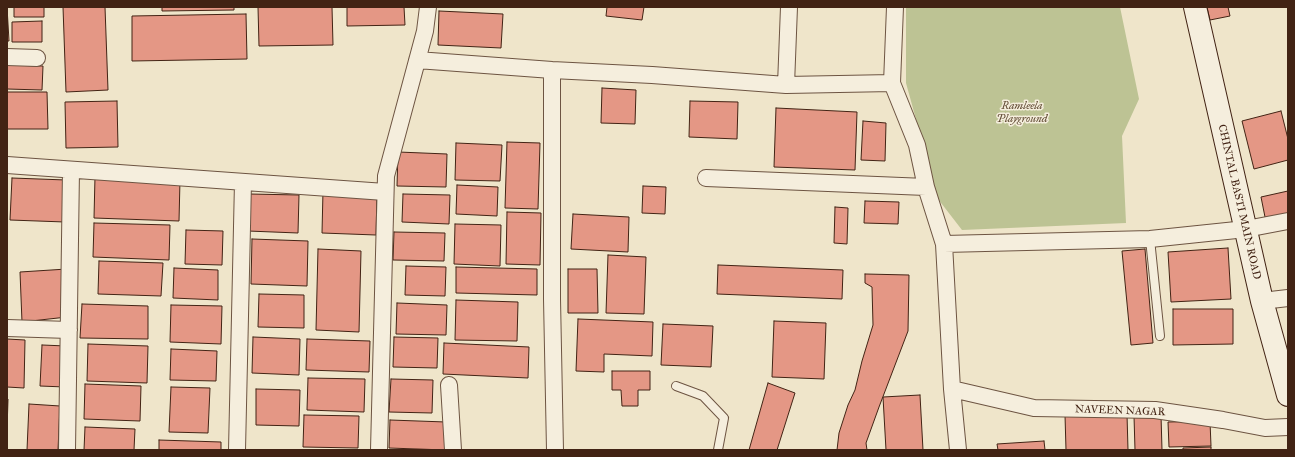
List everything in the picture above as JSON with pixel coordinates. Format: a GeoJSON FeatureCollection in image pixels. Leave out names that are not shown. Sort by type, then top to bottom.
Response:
{"type":"FeatureCollection","features":[{"type":"Feature","properties":{"kind":"street"},"geometry":{"type":"LineString","coordinates":[[380,450],[386,176],[425,31],[428,7]]}},
{"type":"Feature","properties":{"kind":"street"},"geometry":{"type":"LineString","coordinates":[[786,85],[789,7]]}},
{"type":"Feature","properties":{"kind":"street"},"geometry":{"type":"LineString","coordinates":[[895,7],[892,83],[917,145],[926,187],[944,244],[952,389],[958,450]]}},
{"type":"Feature","properties":{"kind":"street","name":"CHINTAL BASTI MAIN ROAD"},"geometry":{"type":"LineString","coordinates":[[1195,7],[1262,301],[1288,395]]}},
{"type":"Feature","properties":{"kind":"street"},"geometry":{"type":"LineString","coordinates":[[7,57],[37,58]]}},
{"type":"Feature","properties":{"kind":"street"},"geometry":{"type":"LineString","coordinates":[[417,60],[786,85],[892,83]]}},
{"type":"Feature","properties":{"kind":"street"},"geometry":{"type":"LineString","coordinates":[[552,70],[552,299],[555,450]]}},
{"type":"Feature","properties":{"kind":"street"},"geometry":{"type":"LineString","coordinates":[[7,165],[385,192]]}},
{"type":"Feature","properties":{"kind":"street"},"geometry":{"type":"LineString","coordinates":[[67,450],[71,170]]}},
{"type":"Feature","properties":{"kind":"street"},"geometry":{"type":"LineString","coordinates":[[706,178],[926,187]]}},
{"type":"Feature","properties":{"kind":"street"},"geometry":{"type":"LineString","coordinates":[[237,450],[243,182]]}},
{"type":"Feature","properties":{"kind":"street"},"geometry":{"type":"LineString","coordinates":[[944,244],[1150,239],[1246,229],[1288,221]]}},
{"type":"Feature","properties":{"kind":"street"},"geometry":{"type":"LineString","coordinates":[[1262,301],[1288,298]]}},
{"type":"Feature","properties":{"kind":"street"},"geometry":{"type":"LineString","coordinates":[[7,328],[69,330]]}},
{"type":"Feature","properties":{"kind":"street"},"geometry":{"type":"LineString","coordinates":[[450,385],[452,450]]}},
{"type":"Feature","properties":{"kind":"street","name":"NAVEEN NAGAR"},"geometry":{"type":"LineString","coordinates":[[952,389],[1034,408],[1155,410],[1265,428],[1288,427]]}},
{"type":"Feature","properties":{"kind":"lane"},"geometry":{"type":"LineString","coordinates":[[1150,239],[1160,336]]}},
{"type":"Feature","properties":{"kind":"lane"},"geometry":{"type":"LineString","coordinates":[[676,386],[702,396],[724,418],[718,450]]}},
{"type":"Feature","properties":{"kind":"green space","name":"Ramleela Playground"},"geometry":{"type":"Polygon","coordinates":[[[906,7],[1120,7],[1139,99],[1122,136],[1126,223],[962,230],[938,199],[906,83],[906,7]]]}},
{"type":"Feature","properties":{"kind":"building"},"geometry":{"type":"Polygon","coordinates":[[[7,7],[9,41],[7,41],[7,7]]]}},
{"type":"Feature","properties":{"kind":"building"},"geometry":{"type":"Polygon","coordinates":[[[14,7],[44,7],[44,17],[14,17],[14,7]]]}},
{"type":"Feature","properties":{"kind":"building"},"geometry":{"type":"Polygon","coordinates":[[[63,7],[105,7],[108,90],[66,92],[63,7]]]}},
{"type":"Feature","properties":{"kind":"building"},"geometry":{"type":"Polygon","coordinates":[[[162,7],[234,7],[234,10],[162,11],[162,7]]]}},
{"type":"Feature","properties":{"kind":"building"},"geometry":{"type":"Polygon","coordinates":[[[258,7],[332,7],[333,45],[259,46],[258,7]]]}},
{"type":"Feature","properties":{"kind":"building"},"geometry":{"type":"Polygon","coordinates":[[[347,7],[404,7],[405,25],[347,26],[347,7]]]}},
{"type":"Feature","properties":{"kind":"building"},"geometry":{"type":"Polygon","coordinates":[[[607,7],[644,7],[642,20],[606,16],[607,7]]]}},
{"type":"Feature","properties":{"kind":"building"},"geometry":{"type":"Polygon","coordinates":[[[1207,7],[1228,7],[1230,16],[1210,20],[1207,7]]]}},
{"type":"Feature","properties":{"kind":"building"},"geometry":{"type":"Polygon","coordinates":[[[439,11],[503,14],[501,48],[438,45],[439,11]]]}},
{"type":"Feature","properties":{"kind":"building"},"geometry":{"type":"Polygon","coordinates":[[[246,14],[247,59],[132,61],[132,16],[246,14]]]}},
{"type":"Feature","properties":{"kind":"building"},"geometry":{"type":"Polygon","coordinates":[[[42,21],[42,42],[12,42],[12,22],[42,21]]]}},
{"type":"Feature","properties":{"kind":"building"},"geometry":{"type":"Polygon","coordinates":[[[7,65],[43,66],[42,90],[7,89],[7,65]]]}},
{"type":"Feature","properties":{"kind":"building"},"geometry":{"type":"Polygon","coordinates":[[[602,88],[636,90],[635,124],[601,123],[602,88]]]}},
{"type":"Feature","properties":{"kind":"building"},"geometry":{"type":"Polygon","coordinates":[[[7,92],[47,92],[48,129],[7,129],[7,92]]]}},
{"type":"Feature","properties":{"kind":"building"},"geometry":{"type":"Polygon","coordinates":[[[117,101],[118,147],[66,148],[65,102],[117,101]]]}},
{"type":"Feature","properties":{"kind":"building"},"geometry":{"type":"Polygon","coordinates":[[[690,101],[738,102],[737,139],[689,137],[690,101]]]}},
{"type":"Feature","properties":{"kind":"building"},"geometry":{"type":"Polygon","coordinates":[[[776,108],[857,112],[855,170],[774,167],[776,108]]]}},
{"type":"Feature","properties":{"kind":"building"},"geometry":{"type":"Polygon","coordinates":[[[1281,111],[1288,139],[1288,160],[1254,169],[1242,121],[1281,111]]]}},
{"type":"Feature","properties":{"kind":"building"},"geometry":{"type":"Polygon","coordinates":[[[863,121],[886,123],[885,161],[861,160],[863,121]]]}},
{"type":"Feature","properties":{"kind":"building"},"geometry":{"type":"Polygon","coordinates":[[[507,142],[540,143],[538,209],[505,208],[507,142]]]}},
{"type":"Feature","properties":{"kind":"building"},"geometry":{"type":"Polygon","coordinates":[[[456,143],[502,145],[500,181],[455,180],[456,143]]]}},
{"type":"Feature","properties":{"kind":"building"},"geometry":{"type":"Polygon","coordinates":[[[398,152],[447,154],[446,187],[397,186],[398,152]]]}},
{"type":"Feature","properties":{"kind":"building"},"geometry":{"type":"Polygon","coordinates":[[[95,177],[180,180],[179,221],[94,218],[95,177]]]}},
{"type":"Feature","properties":{"kind":"building"},"geometry":{"type":"Polygon","coordinates":[[[12,178],[66,180],[65,222],[10,220],[12,178]]]}},
{"type":"Feature","properties":{"kind":"building"},"geometry":{"type":"Polygon","coordinates":[[[457,185],[498,187],[497,216],[456,214],[457,185]]]}},
{"type":"Feature","properties":{"kind":"building"},"geometry":{"type":"Polygon","coordinates":[[[643,186],[666,187],[665,214],[642,213],[643,186]]]}},
{"type":"Feature","properties":{"kind":"building"},"geometry":{"type":"Polygon","coordinates":[[[323,191],[377,193],[376,235],[322,233],[323,191]]]}},
{"type":"Feature","properties":{"kind":"building"},"geometry":{"type":"Polygon","coordinates":[[[1288,191],[1288,217],[1266,222],[1261,197],[1288,191]]]}},
{"type":"Feature","properties":{"kind":"building"},"geometry":{"type":"Polygon","coordinates":[[[249,194],[299,195],[298,233],[248,231],[249,194]]]}},
{"type":"Feature","properties":{"kind":"building"},"geometry":{"type":"Polygon","coordinates":[[[403,194],[450,195],[449,224],[402,222],[403,194]]]}},
{"type":"Feature","properties":{"kind":"building"},"geometry":{"type":"Polygon","coordinates":[[[865,201],[899,202],[898,224],[864,223],[865,201]]]}},
{"type":"Feature","properties":{"kind":"building"},"geometry":{"type":"Polygon","coordinates":[[[835,207],[848,208],[847,244],[834,243],[835,207]]]}},
{"type":"Feature","properties":{"kind":"building"},"geometry":{"type":"Polygon","coordinates":[[[507,212],[541,213],[540,265],[506,264],[507,212]]]}},
{"type":"Feature","properties":{"kind":"building"},"geometry":{"type":"Polygon","coordinates":[[[573,214],[629,217],[628,252],[571,249],[573,214]]]}},
{"type":"Feature","properties":{"kind":"building"},"geometry":{"type":"Polygon","coordinates":[[[94,223],[170,225],[169,260],[93,257],[94,223]]]}},
{"type":"Feature","properties":{"kind":"building"},"geometry":{"type":"Polygon","coordinates":[[[455,224],[501,225],[500,266],[454,264],[455,224]]]}},
{"type":"Feature","properties":{"kind":"building"},"geometry":{"type":"Polygon","coordinates":[[[186,230],[223,231],[222,265],[185,264],[186,230]]]}},
{"type":"Feature","properties":{"kind":"building"},"geometry":{"type":"Polygon","coordinates":[[[394,232],[445,233],[444,261],[393,260],[394,232]]]}},
{"type":"Feature","properties":{"kind":"building"},"geometry":{"type":"Polygon","coordinates":[[[252,239],[308,241],[307,286],[251,284],[252,239]]]}},
{"type":"Feature","properties":{"kind":"building"},"geometry":{"type":"Polygon","coordinates":[[[1228,248],[1231,299],[1171,302],[1168,252],[1228,248]]]}},
{"type":"Feature","properties":{"kind":"building"},"geometry":{"type":"Polygon","coordinates":[[[318,249],[361,251],[359,332],[316,330],[318,249]]]}},
{"type":"Feature","properties":{"kind":"building"},"geometry":{"type":"Polygon","coordinates":[[[1145,249],[1153,343],[1131,345],[1122,251],[1145,249]]]}},
{"type":"Feature","properties":{"kind":"building"},"geometry":{"type":"Polygon","coordinates":[[[608,255],[646,257],[644,314],[606,313],[608,255]]]}},
{"type":"Feature","properties":{"kind":"building"},"geometry":{"type":"Polygon","coordinates":[[[99,261],[163,263],[161,296],[98,294],[99,261]]]}},
{"type":"Feature","properties":{"kind":"building"},"geometry":{"type":"Polygon","coordinates":[[[718,265],[843,270],[842,299],[717,294],[718,265]]]}},
{"type":"Feature","properties":{"kind":"building"},"geometry":{"type":"Polygon","coordinates":[[[406,266],[446,267],[445,296],[405,295],[406,266]]]}},
{"type":"Feature","properties":{"kind":"building"},"geometry":{"type":"Polygon","coordinates":[[[456,267],[537,269],[537,295],[456,293],[456,267]]]}},
{"type":"Feature","properties":{"kind":"building"},"geometry":{"type":"Polygon","coordinates":[[[174,268],[218,270],[218,300],[173,298],[174,268]]]}},
{"type":"Feature","properties":{"kind":"building"},"geometry":{"type":"Polygon","coordinates":[[[67,269],[67,317],[22,322],[20,272],[67,269]]]}},
{"type":"Feature","properties":{"kind":"building"},"geometry":{"type":"Polygon","coordinates":[[[568,269],[597,269],[598,313],[568,313],[568,269]]]}},
{"type":"Feature","properties":{"kind":"building"},"geometry":{"type":"Polygon","coordinates":[[[865,274],[909,275],[908,331],[866,443],[867,450],[837,450],[839,433],[848,405],[855,390],[873,325],[872,287],[865,283],[865,274]]]}},
{"type":"Feature","properties":{"kind":"building"},"geometry":{"type":"Polygon","coordinates":[[[259,294],[304,295],[304,328],[258,327],[259,294]]]}},
{"type":"Feature","properties":{"kind":"building"},"geometry":{"type":"Polygon","coordinates":[[[456,300],[518,302],[517,341],[455,340],[456,300]]]}},
{"type":"Feature","properties":{"kind":"building"},"geometry":{"type":"Polygon","coordinates":[[[397,303],[447,305],[446,335],[396,334],[397,303]]]}},
{"type":"Feature","properties":{"kind":"building"},"geometry":{"type":"Polygon","coordinates":[[[82,304],[148,306],[148,339],[80,338],[82,304]]]}},
{"type":"Feature","properties":{"kind":"building"},"geometry":{"type":"Polygon","coordinates":[[[171,305],[222,306],[221,344],[170,342],[171,305]]]}},
{"type":"Feature","properties":{"kind":"building"},"geometry":{"type":"Polygon","coordinates":[[[1173,309],[1233,309],[1233,344],[1173,345],[1173,309]]]}},
{"type":"Feature","properties":{"kind":"building"},"geometry":{"type":"Polygon","coordinates":[[[578,319],[653,322],[652,356],[604,354],[604,372],[576,371],[578,319]]]}},
{"type":"Feature","properties":{"kind":"building"},"geometry":{"type":"Polygon","coordinates":[[[774,321],[826,323],[824,379],[772,377],[774,321]]]}},
{"type":"Feature","properties":{"kind":"building"},"geometry":{"type":"Polygon","coordinates":[[[663,324],[713,326],[711,367],[661,365],[663,324]]]}},
{"type":"Feature","properties":{"kind":"building"},"geometry":{"type":"Polygon","coordinates":[[[253,337],[300,339],[299,375],[252,373],[253,337]]]}},
{"type":"Feature","properties":{"kind":"building"},"geometry":{"type":"Polygon","coordinates":[[[394,337],[438,338],[437,368],[393,367],[394,337]]]}},
{"type":"Feature","properties":{"kind":"building"},"geometry":{"type":"Polygon","coordinates":[[[7,339],[25,340],[24,388],[7,387],[7,339]]]}},
{"type":"Feature","properties":{"kind":"building"},"geometry":{"type":"Polygon","coordinates":[[[307,339],[370,341],[369,372],[306,370],[307,339]]]}},
{"type":"Feature","properties":{"kind":"building"},"geometry":{"type":"Polygon","coordinates":[[[444,343],[529,347],[528,378],[443,374],[444,343]]]}},
{"type":"Feature","properties":{"kind":"building"},"geometry":{"type":"Polygon","coordinates":[[[88,344],[148,346],[147,383],[87,381],[88,344]]]}},
{"type":"Feature","properties":{"kind":"building"},"geometry":{"type":"Polygon","coordinates":[[[42,345],[66,346],[65,387],[40,386],[42,345]]]}},
{"type":"Feature","properties":{"kind":"building"},"geometry":{"type":"Polygon","coordinates":[[[171,349],[217,351],[216,381],[170,380],[171,349]]]}},
{"type":"Feature","properties":{"kind":"building"},"geometry":{"type":"Polygon","coordinates":[[[612,371],[650,371],[650,390],[638,390],[638,406],[622,406],[621,390],[612,390],[612,371]]]}},
{"type":"Feature","properties":{"kind":"building"},"geometry":{"type":"Polygon","coordinates":[[[308,378],[365,379],[364,412],[307,410],[308,378]]]}},
{"type":"Feature","properties":{"kind":"building"},"geometry":{"type":"Polygon","coordinates":[[[391,379],[433,380],[432,413],[389,412],[391,379]]]}},
{"type":"Feature","properties":{"kind":"building"},"geometry":{"type":"Polygon","coordinates":[[[768,383],[795,393],[777,450],[749,450],[768,383]]]}},
{"type":"Feature","properties":{"kind":"building"},"geometry":{"type":"Polygon","coordinates":[[[85,384],[141,386],[140,421],[84,419],[85,384]]]}},
{"type":"Feature","properties":{"kind":"building"},"geometry":{"type":"Polygon","coordinates":[[[171,387],[210,388],[208,433],[169,432],[171,387]]]}},
{"type":"Feature","properties":{"kind":"building"},"geometry":{"type":"Polygon","coordinates":[[[256,389],[300,390],[299,426],[256,425],[256,389]]]}},
{"type":"Feature","properties":{"kind":"building"},"geometry":{"type":"Polygon","coordinates":[[[920,395],[923,450],[886,450],[883,397],[920,395]]]}},
{"type":"Feature","properties":{"kind":"building"},"geometry":{"type":"Polygon","coordinates":[[[7,399],[8,399],[7,430],[7,399]]]}},
{"type":"Feature","properties":{"kind":"building"},"geometry":{"type":"Polygon","coordinates":[[[29,404],[60,406],[58,450],[27,450],[29,404]]]}},
{"type":"Feature","properties":{"kind":"building"},"geometry":{"type":"Polygon","coordinates":[[[1127,414],[1128,450],[1066,450],[1065,415],[1127,414]]]}},
{"type":"Feature","properties":{"kind":"building"},"geometry":{"type":"Polygon","coordinates":[[[304,415],[359,416],[358,448],[303,447],[304,415]]]}},
{"type":"Feature","properties":{"kind":"building"},"geometry":{"type":"Polygon","coordinates":[[[1161,415],[1162,450],[1135,450],[1134,416],[1161,415]]]}},
{"type":"Feature","properties":{"kind":"building"},"geometry":{"type":"Polygon","coordinates":[[[390,420],[446,422],[446,450],[389,448],[390,420]]]}},
{"type":"Feature","properties":{"kind":"building"},"geometry":{"type":"Polygon","coordinates":[[[1210,421],[1211,446],[1169,447],[1168,422],[1210,421]]]}},
{"type":"Feature","properties":{"kind":"building"},"geometry":{"type":"Polygon","coordinates":[[[85,427],[135,429],[134,450],[84,450],[85,427]]]}},
{"type":"Feature","properties":{"kind":"building"},"geometry":{"type":"Polygon","coordinates":[[[159,440],[221,442],[221,450],[159,450],[159,440]]]}},
{"type":"Feature","properties":{"kind":"building"},"geometry":{"type":"Polygon","coordinates":[[[1044,441],[1045,450],[998,450],[997,444],[1044,441]]]}},
{"type":"Feature","properties":{"kind":"building"},"geometry":{"type":"Polygon","coordinates":[[[1211,447],[1211,450],[1183,450],[1183,448],[1211,447]]]}}]}
